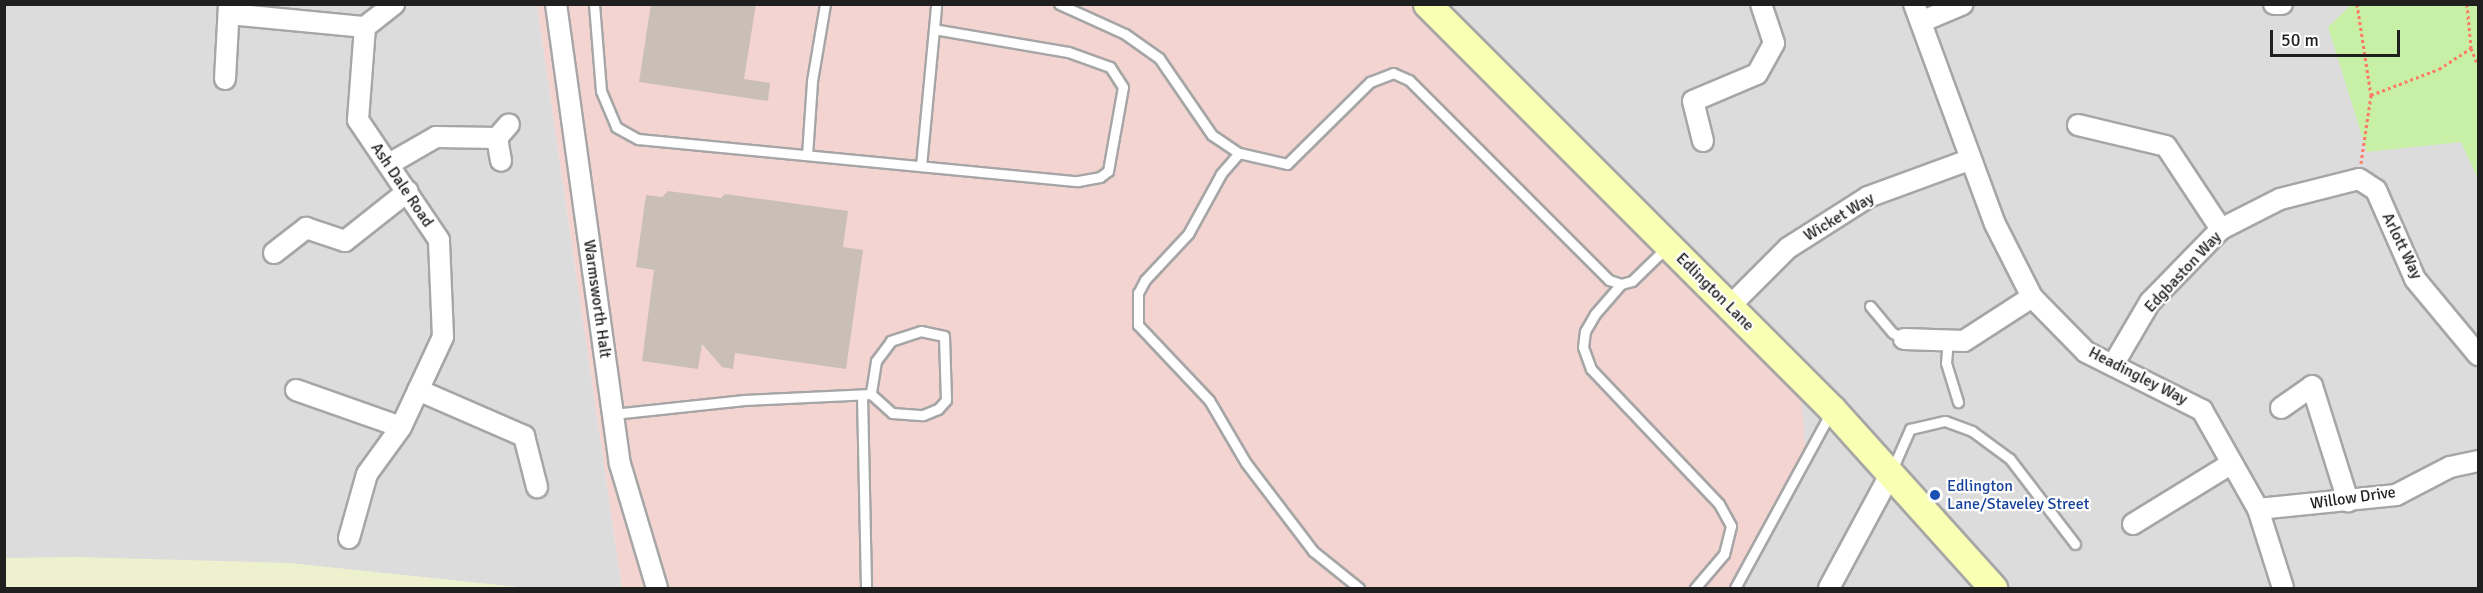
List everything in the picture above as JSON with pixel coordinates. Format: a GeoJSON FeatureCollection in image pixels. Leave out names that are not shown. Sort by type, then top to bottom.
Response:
{"type":"FeatureCollection","features":[{"type":"Feature","properties":{"kind":"main road","name":"Edlington Lane"},"geometry":{"type":"LineString","coordinates":[[1427,4],[1832,410],[1993,588]]}},
{"type":"Feature","properties":{"kind":"street"},"geometry":{"type":"LineString","coordinates":[[225,79],[229,9],[365,27],[394,4]]}},
{"type":"Feature","properties":{"kind":"street","name":"Warmsworth Halt"},"geometry":{"type":"LineString","coordinates":[[556,4],[620,464],[657,588]]}},
{"type":"Feature","properties":{"kind":"street"},"geometry":{"type":"LineString","coordinates":[[1703,141],[1693,101],[1757,74],[1774,43],[1761,4]]}},
{"type":"Feature","properties":{"kind":"street"},"geometry":{"type":"LineString","coordinates":[[1918,13],[1963,4]]}},
{"type":"Feature","properties":{"kind":"street"},"geometry":{"type":"LineString","coordinates":[[2274,4],[2282,4]]}},
{"type":"Feature","properties":{"kind":"street","name":"Headingley Way"},"geometry":{"type":"LineString","coordinates":[[1918,13],[1969,160],[1995,224],[2032,297],[2086,352],[2202,410],[2258,509],[2283,588]]}},
{"type":"Feature","properties":{"kind":"street","name":"Ash Dale Road"},"geometry":{"type":"LineString","coordinates":[[349,538],[367,474],[401,427],[443,337],[439,240],[358,120],[365,27]]}},
{"type":"Feature","properties":{"kind":"street"},"geometry":{"type":"LineString","coordinates":[[2078,125],[2166,146],[2221,229]]}},
{"type":"Feature","properties":{"kind":"street"},"geometry":{"type":"LineString","coordinates":[[389,164],[436,137],[503,131],[501,161]]}},
{"type":"Feature","properties":{"kind":"street","name":"Wicket Way"},"geometry":{"type":"LineString","coordinates":[[1730,306],[1788,248],[1869,197],[1969,160]]}},
{"type":"Feature","properties":{"kind":"street","name":"Arlott Way"},"geometry":{"type":"LineString","coordinates":[[2359,179],[2376,190],[2415,279],[2478,355]]}},
{"type":"Feature","properties":{"kind":"street","name":"Edgbaston Way"},"geometry":{"type":"LineString","coordinates":[[2113,365],[2150,302],[2221,229],[2280,199],[2359,179]]}},
{"type":"Feature","properties":{"kind":"street"},"geometry":{"type":"LineString","coordinates":[[274,253],[306,228],[345,242],[408,191]]}},
{"type":"Feature","properties":{"kind":"street"},"geometry":{"type":"LineString","coordinates":[[1905,339],[1964,341],[2032,297]]}},
{"type":"Feature","properties":{"kind":"street"},"geometry":{"type":"LineString","coordinates":[[2281,408],[2312,386],[2348,501]]}},
{"type":"Feature","properties":{"kind":"street"},"geometry":{"type":"LineString","coordinates":[[296,390],[401,427]]}},
{"type":"Feature","properties":{"kind":"street"},"geometry":{"type":"LineString","coordinates":[[418,390],[524,436],[537,487]]}},
{"type":"Feature","properties":{"kind":"street","name":"Willow Drive"},"geometry":{"type":"LineString","coordinates":[[2258,509],[2396,495],[2450,467],[2478,461]]}},
{"type":"Feature","properties":{"kind":"street"},"geometry":{"type":"LineString","coordinates":[[2133,524],[2232,463]]}},
{"type":"Feature","properties":{"kind":"street"},"geometry":{"type":"LineString","coordinates":[[1830,588],[1891,473]]}},
{"type":"Feature","properties":{"kind":"lane"},"geometry":{"type":"LineString","coordinates":[[594,4],[601,91],[616,127],[638,140],[1078,181],[1100,177],[1111,163],[1122,87],[1110,67],[1098,61],[934,29]]}},
{"type":"Feature","properties":{"kind":"lane"},"geometry":{"type":"LineString","coordinates":[[807,155],[812,81],[825,4]]}},
{"type":"Feature","properties":{"kind":"lane"},"geometry":{"type":"LineString","coordinates":[[921,166],[936,4]]}},
{"type":"Feature","properties":{"kind":"lane"},"geometry":{"type":"LineString","coordinates":[[1059,4],[1125,34],[1159,58],[1212,135],[1239,153],[1287,164],[1370,82],[1393,73],[1409,80],[1609,280],[1621,284],[1632,281],[1668,245]]}},
{"type":"Feature","properties":{"kind":"lane"},"geometry":{"type":"LineString","coordinates":[[1239,153],[1221,174],[1188,234],[1145,280],[1138,293],[1138,325],[1209,400],[1246,463],[1313,551],[1359,588]]}},
{"type":"Feature","properties":{"kind":"lane"},"geometry":{"type":"LineString","coordinates":[[1621,284],[1595,314],[1586,331],[1583,348],[1590,369],[1719,504],[1731,526],[1724,554],[1695,588]]}},
{"type":"Feature","properties":{"kind":"lane"},"geometry":{"type":"LineString","coordinates":[[1870,306],[1893,333],[1905,339]]}},
{"type":"Feature","properties":{"kind":"lane"},"geometry":{"type":"LineString","coordinates":[[613,414],[744,400],[866,394],[892,413],[923,415],[938,409],[947,394],[944,336],[921,331],[891,341],[876,361],[866,394],[866,588]]}},
{"type":"Feature","properties":{"kind":"lane"},"geometry":{"type":"LineString","coordinates":[[1948,340],[1946,363],[1958,402]]}},
{"type":"Feature","properties":{"kind":"lane"},"geometry":{"type":"LineString","coordinates":[[1735,588],[1832,410]]}},
{"type":"Feature","properties":{"kind":"lane"},"geometry":{"type":"LineString","coordinates":[[1891,473],[1910,429],[1945,421],[1972,431],[2010,459],[2075,544]]}},
{"type":"Feature","properties":{"kind":"path"},"geometry":{"type":"LineString","coordinates":[[2356,4],[2371,95],[2359,179]]}},
{"type":"Feature","properties":{"kind":"path"},"geometry":{"type":"LineString","coordinates":[[2468,4],[2470,48],[2478,64]]}},
{"type":"Feature","properties":{"kind":"path"},"geometry":{"type":"LineString","coordinates":[[2371,95],[2439,69],[2470,48]]}},
{"type":"Feature","properties":{"kind":"shaded area"},"geometry":{"type":"Polygon","coordinates":[[[4,5],[537,5],[622,588],[527,588],[288,563],[5,558],[4,5]]]}},
{"type":"Feature","properties":{"kind":"shaded area"},"geometry":{"type":"Polygon","coordinates":[[[537,5],[1427,5],[1800,377],[1806,460],[1736,588],[622,588],[537,5]]]}},
{"type":"Feature","properties":{"kind":"shaded area"},"geometry":{"type":"Polygon","coordinates":[[[1427,5],[2351,5],[2328,27],[2462,142],[2478,179],[2478,588],[1736,588],[1427,5]]]}},
{"type":"Feature","properties":{"kind":"green space"},"geometry":{"type":"Polygon","coordinates":[[[2351,5],[2478,5],[2478,179],[2461,142],[2367,152],[2328,27],[2351,5]]]}},
{"type":"Feature","properties":{"kind":"green space"},"geometry":{"type":"Polygon","coordinates":[[[78,557],[288,563],[527,588],[5,588],[5,558],[78,557]]]}},
{"type":"Feature","properties":{"kind":"building"},"geometry":{"type":"Polygon","coordinates":[[[651,4],[756,4],[744,79],[770,83],[768,101],[639,82],[651,4]]]}},
{"type":"Feature","properties":{"kind":"building"},"geometry":{"type":"Polygon","coordinates":[[[668,191],[721,198],[725,194],[848,211],[843,247],[863,250],[846,369],[735,353],[733,369],[722,367],[702,344],[698,369],[642,361],[654,270],[636,267],[646,195],[662,197],[668,191]]]}},
{"type":"Feature","properties":{"kind":"place","name":"Edlington Lane/Staveley Street"},"geometry":{"type":"Point","coordinates":[1935,495]}}]}
